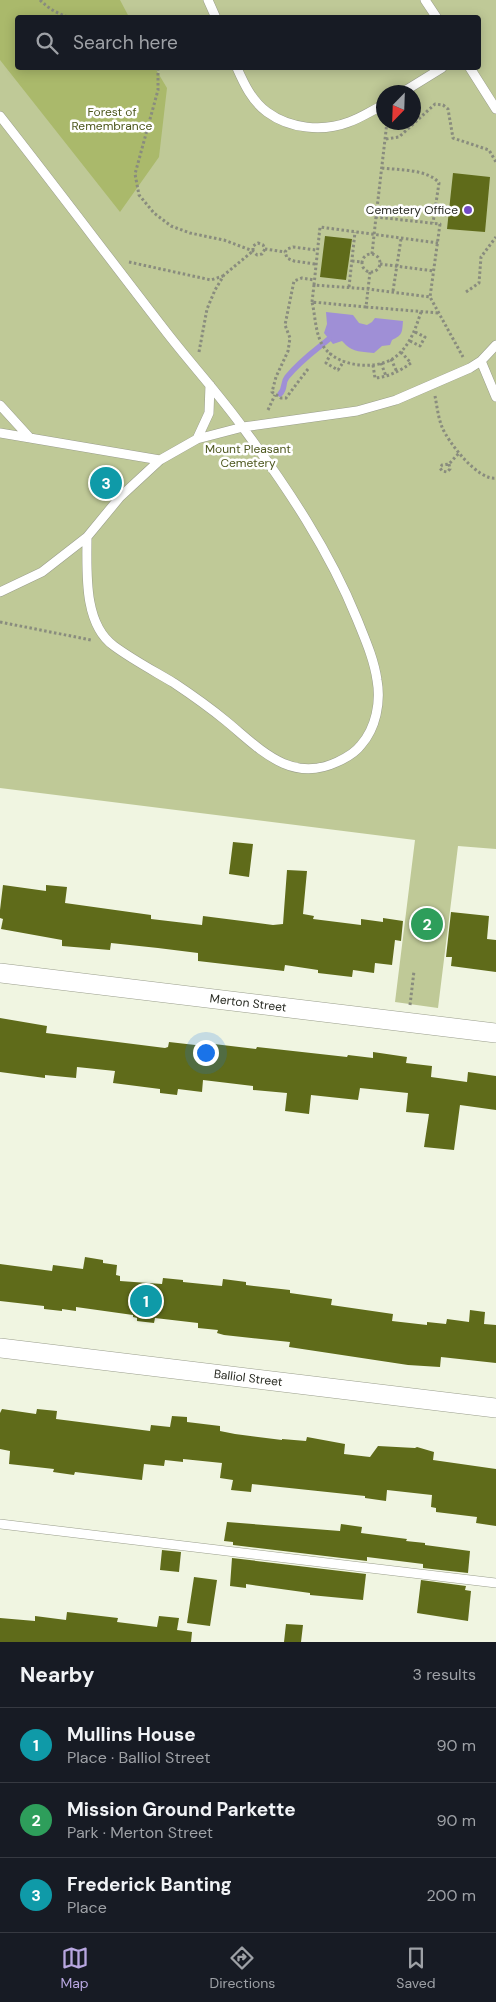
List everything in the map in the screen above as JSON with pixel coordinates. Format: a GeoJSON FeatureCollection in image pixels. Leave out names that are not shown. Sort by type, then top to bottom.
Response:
{"type":"FeatureCollection","features":[{"type":"Feature","properties":{"kind":"street","name":"Merton Street"},"geometry":{"type":"LineString","coordinates":[[0,973],[496,1034]]}},
{"type":"Feature","properties":{"kind":"street","name":"Balliol Street"},"geometry":{"type":"LineString","coordinates":[[0,1348],[496,1408]]}},
{"type":"Feature","properties":{"kind":"lane"},"geometry":{"type":"LineString","coordinates":[[208,0],[215,15]]}},
{"type":"Feature","properties":{"kind":"lane"},"geometry":{"type":"LineString","coordinates":[[425,0],[435,15]]}},
{"type":"Feature","properties":{"kind":"lane"},"geometry":{"type":"LineString","coordinates":[[238,70],[243,83],[254,99],[267,112],[293,126],[322,128],[348,123],[376,108]]}},
{"type":"Feature","properties":{"kind":"lane"},"geometry":{"type":"LineString","coordinates":[[415,85],[439,70]]}},
{"type":"Feature","properties":{"kind":"lane"},"geometry":{"type":"LineString","coordinates":[[471,70],[496,109]]}},
{"type":"Feature","properties":{"kind":"lane"},"geometry":{"type":"LineString","coordinates":[[0,116],[196,370],[243,427],[319,539],[343,584],[372,658],[378,683],[377,714],[371,733],[359,749],[329,766],[298,769],[277,761],[256,748],[195,697],[111,644],[98,625],[89,602],[87,537]]}},
{"type":"Feature","properties":{"kind":"lane"},"geometry":{"type":"LineString","coordinates":[[0,592],[42,572],[87,537],[120,497],[160,460],[197,439],[243,427],[357,412],[396,400],[470,368],[481,361],[496,345]]}},
{"type":"Feature","properties":{"kind":"lane"},"geometry":{"type":"LineString","coordinates":[[481,361],[496,397]]}},
{"type":"Feature","properties":{"kind":"lane"},"geometry":{"type":"LineString","coordinates":[[197,439],[209,413],[210,385]]}},
{"type":"Feature","properties":{"kind":"lane"},"geometry":{"type":"LineString","coordinates":[[0,405],[30,438]]}},
{"type":"Feature","properties":{"kind":"lane"},"geometry":{"type":"LineString","coordinates":[[0,432],[160,460]]}},
{"type":"Feature","properties":{"kind":"lane"},"geometry":{"type":"LineString","coordinates":[[0,1524],[496,1583]]}},
{"type":"Feature","properties":{"kind":"path"},"geometry":{"type":"LineString","coordinates":[[40,0],[62,15]]}},
{"type":"Feature","properties":{"kind":"path"},"geometry":{"type":"LineString","coordinates":[[158,70],[158,90],[148,133],[135,174],[138,196],[154,213],[171,226],[190,233],[224,240],[260,255],[265,249]]}},
{"type":"Feature","properties":{"kind":"path"},"geometry":{"type":"LineString","coordinates":[[386,139],[399,138],[435,104],[443,105],[448,109],[453,138],[489,150],[496,162]]}},
{"type":"Feature","properties":{"kind":"path"},"geometry":{"type":"LineString","coordinates":[[372,254],[387,130]]}},
{"type":"Feature","properties":{"kind":"path"},"geometry":{"type":"LineString","coordinates":[[382,168],[435,177],[439,183],[432,223]]}},
{"type":"Feature","properties":{"kind":"path"},"geometry":{"type":"LineString","coordinates":[[376,217],[440,224],[430,297],[470,368]]}},
{"type":"Feature","properties":{"kind":"path"},"geometry":{"type":"LineString","coordinates":[[421,312],[410,341],[391,359],[373,365],[361,366],[344,361],[331,354],[320,340],[312,302],[316,250],[320,228],[438,243]]}},
{"type":"Feature","properties":{"kind":"path"},"geometry":{"type":"LineString","coordinates":[[350,288],[355,232]]}},
{"type":"Feature","properties":{"kind":"path"},"geometry":{"type":"LineString","coordinates":[[466,292],[479,283],[481,257],[496,237]]}},
{"type":"Feature","properties":{"kind":"path"},"geometry":{"type":"LineString","coordinates":[[393,292],[401,239]]}},
{"type":"Feature","properties":{"kind":"path"},"geometry":{"type":"LineString","coordinates":[[115,263],[133,262],[156,269],[211,280],[224,275],[253,251],[253,246],[258,243],[263,245],[265,249],[285,252],[293,247],[316,250]]}},
{"type":"Feature","properties":{"kind":"path"},"geometry":{"type":"LineString","coordinates":[[285,252],[287,258],[294,261],[315,264]]}},
{"type":"Feature","properties":{"kind":"path"},"geometry":{"type":"LineString","coordinates":[[372,254],[379,258],[380,264],[378,269],[370,272],[365,270],[362,262],[367,255],[372,254]]}},
{"type":"Feature","properties":{"kind":"path"},"geometry":{"type":"LineString","coordinates":[[352,261],[362,262]]}},
{"type":"Feature","properties":{"kind":"path"},"geometry":{"type":"LineString","coordinates":[[380,264],[434,271]]}},
{"type":"Feature","properties":{"kind":"path"},"geometry":{"type":"LineString","coordinates":[[366,307],[370,272]]}},
{"type":"Feature","properties":{"kind":"path"},"geometry":{"type":"LineString","coordinates":[[196,370],[207,309],[224,275]]}},
{"type":"Feature","properties":{"kind":"path"},"geometry":{"type":"LineString","coordinates":[[308,368],[286,398],[281,398],[272,392],[276,377],[288,351],[290,338],[285,325],[294,281],[302,278],[314,280]]}},
{"type":"Feature","properties":{"kind":"path"},"geometry":{"type":"LineString","coordinates":[[314,285],[368,289],[430,297]]}},
{"type":"Feature","properties":{"kind":"path"},"geometry":{"type":"LineString","coordinates":[[312,302],[438,313]]}},
{"type":"Feature","properties":{"kind":"path"},"geometry":{"type":"LineString","coordinates":[[410,341],[420,346],[425,337],[415,332]]}},
{"type":"Feature","properties":{"kind":"path"},"geometry":{"type":"LineString","coordinates":[[373,365],[375,378],[398,372],[410,363],[400,351]]}},
{"type":"Feature","properties":{"kind":"path"},"geometry":{"type":"LineString","coordinates":[[331,354],[326,363],[338,370],[344,361]]}},
{"type":"Feature","properties":{"kind":"path"},"geometry":{"type":"LineString","coordinates":[[391,359],[398,372]]}},
{"type":"Feature","properties":{"kind":"path"},"geometry":{"type":"LineString","coordinates":[[381,363],[386,376]]}},
{"type":"Feature","properties":{"kind":"path"},"geometry":{"type":"LineString","coordinates":[[432,385],[442,426],[453,446],[475,469],[492,479],[496,478]]}},
{"type":"Feature","properties":{"kind":"path"},"geometry":{"type":"LineString","coordinates":[[449,464],[460,453]]}},
{"type":"Feature","properties":{"kind":"path"},"geometry":{"type":"LineString","coordinates":[[0,622],[111,644]]}},
{"type":"Feature","properties":{"kind":"path"},"geometry":{"type":"LineString","coordinates":[[410,1006],[414,971]]}},
{"type":"Feature","properties":{"kind":"green space","name":"Mount Pleasant Cemetery"},"geometry":{"type":"Polygon","coordinates":[[[0,0],[496,0],[496,849],[458,846],[438,1008],[395,1002],[415,840],[0,788],[0,0]]]}},
{"type":"Feature","properties":{"kind":"green space","name":"Forest of Remembrance"},"geometry":{"type":"Polygon","coordinates":[[[0,0],[120,0],[128,15],[15,15],[15,70],[156,70],[167,88],[159,157],[120,212],[0,60],[0,0]]]}},
{"type":"Feature","properties":{"kind":"shaded area"},"geometry":{"type":"Polygon","coordinates":[[[326,312],[353,315],[359,323],[367,325],[375,318],[403,321],[402,331],[400,335],[392,340],[390,345],[382,346],[374,353],[356,351],[342,341],[333,344],[324,333],[327,324],[326,312]]]}},
{"type":"Feature","properties":{"kind":"building","name":"Cemetery Office"},"geometry":{"type":"Polygon","coordinates":[[[453,173],[490,177],[485,232],[447,229],[453,173]]]}},
{"type":"Feature","properties":{"kind":"building"},"geometry":{"type":"Polygon","coordinates":[[[325,236],[352,239],[346,280],[320,277],[325,236]]]}},
{"type":"Feature","properties":{"kind":"building"},"geometry":{"type":"Polygon","coordinates":[[[233,842],[253,844],[249,877],[229,874],[233,842]]]}},
{"type":"Feature","properties":{"kind":"building"},"geometry":{"type":"Polygon","coordinates":[[[287,870],[307,871],[303,914],[314,916],[313,919],[361,925],[361,919],[383,922],[383,918],[403,921],[401,941],[395,940],[392,965],[375,963],[374,973],[353,970],[352,977],[318,973],[318,970],[285,965],[284,971],[198,961],[198,953],[158,948],[111,943],[110,950],[62,946],[62,940],[1,929],[3,919],[0,918],[0,910],[3,885],[46,891],[46,885],[67,887],[65,903],[151,915],[151,919],[202,925],[203,916],[273,925],[283,924],[287,870]]]}},
{"type":"Feature","properties":{"kind":"building"},"geometry":{"type":"Polygon","coordinates":[[[451,912],[489,916],[487,939],[496,940],[496,972],[451,966],[452,957],[446,957],[451,912]]]}},
{"type":"Feature","properties":{"kind":"building"},"geometry":{"type":"Polygon","coordinates":[[[0,1018],[47,1026],[46,1033],[165,1048],[168,1047],[169,1042],[213,1047],[214,1044],[256,1049],[257,1047],[347,1057],[348,1055],[373,1058],[373,1052],[407,1057],[406,1063],[432,1066],[431,1077],[467,1082],[468,1072],[496,1076],[496,1110],[460,1105],[454,1150],[424,1147],[429,1114],[406,1112],[408,1093],[360,1088],[358,1100],[311,1095],[309,1114],[285,1111],[287,1093],[253,1090],[253,1086],[203,1080],[202,1092],[178,1089],[177,1095],[160,1093],[160,1089],[113,1083],[115,1071],[77,1067],[76,1078],[45,1075],[45,1078],[0,1072],[0,1018]]]}},
{"type":"Feature","properties":{"kind":"building"},"geometry":{"type":"Polygon","coordinates":[[[85,1257],[117,1265],[116,1275],[120,1276],[120,1281],[162,1284],[163,1278],[222,1286],[223,1279],[246,1282],[246,1285],[290,1290],[290,1293],[332,1299],[331,1305],[393,1314],[392,1321],[427,1325],[427,1322],[446,1324],[447,1319],[469,1322],[470,1310],[485,1312],[484,1324],[496,1325],[496,1363],[441,1357],[440,1367],[408,1365],[289,1347],[290,1342],[224,1335],[217,1333],[218,1330],[198,1328],[198,1323],[155,1318],[154,1323],[137,1321],[137,1318],[133,1317],[133,1315],[76,1307],[76,1311],[62,1309],[62,1311],[44,1309],[44,1306],[0,1301],[0,1264],[52,1271],[53,1265],[83,1269],[85,1257]]]}},
{"type":"Feature","properties":{"kind":"building"},"geometry":{"type":"Polygon","coordinates":[[[2,1409],[36,1414],[37,1409],[57,1411],[56,1419],[150,1431],[151,1425],[170,1427],[172,1416],[187,1417],[187,1422],[220,1426],[220,1431],[235,1434],[306,1441],[307,1437],[345,1444],[344,1454],[370,1457],[378,1446],[417,1447],[434,1452],[433,1460],[496,1469],[496,1526],[476,1523],[477,1517],[436,1512],[436,1508],[431,1507],[432,1495],[387,1490],[386,1501],[365,1498],[365,1496],[252,1484],[251,1492],[231,1490],[233,1480],[220,1478],[222,1463],[183,1459],[183,1462],[165,1460],[164,1466],[144,1464],[142,1480],[75,1472],[74,1475],[53,1472],[54,1469],[9,1464],[10,1451],[0,1449],[0,1413],[2,1409]]]}},
{"type":"Feature","properties":{"kind":"building"},"geometry":{"type":"Polygon","coordinates":[[[227,1522],[340,1531],[341,1524],[362,1527],[361,1533],[407,1539],[406,1541],[425,1543],[425,1545],[470,1551],[468,1573],[423,1568],[423,1564],[367,1557],[367,1561],[233,1545],[233,1542],[224,1541],[227,1522]]]}},
{"type":"Feature","properties":{"kind":"building"},"geometry":{"type":"Polygon","coordinates":[[[162,1550],[181,1552],[179,1572],[160,1570],[162,1550]]]}},
{"type":"Feature","properties":{"kind":"building"},"geometry":{"type":"Polygon","coordinates":[[[232,1558],[366,1574],[363,1600],[310,1595],[310,1593],[246,1584],[246,1588],[230,1586],[232,1558]]]}},
{"type":"Feature","properties":{"kind":"building"},"geometry":{"type":"Polygon","coordinates":[[[194,1577],[217,1580],[210,1626],[187,1623],[194,1577]]]}},
{"type":"Feature","properties":{"kind":"building"},"geometry":{"type":"Polygon","coordinates":[[[421,1580],[466,1586],[465,1590],[471,1591],[468,1621],[417,1613],[421,1580]]]}},
{"type":"Feature","properties":{"kind":"building"},"geometry":{"type":"Polygon","coordinates":[[[67,1612],[118,1618],[117,1622],[157,1627],[159,1616],[179,1618],[177,1630],[192,1632],[191,1642],[0,1642],[0,1618],[35,1621],[35,1616],[66,1620],[67,1612]]]}},
{"type":"Feature","properties":{"kind":"building"},"geometry":{"type":"Polygon","coordinates":[[[286,1624],[303,1625],[301,1642],[284,1642],[286,1624]]]}},
{"type":"Feature","properties":{"kind":"waterway"},"geometry":{"type":"LineString","coordinates":[[280,394],[286,379],[292,371],[329,339]]}},
{"type":"Feature","properties":{"kind":"place","name":"Cemetery Office"},"geometry":{"type":"Point","coordinates":[468,210]}},
{"type":"Feature","properties":{"kind":"place","name":"Frederick Banting"},"geometry":{"type":"Point","coordinates":[106,483]}},
{"type":"Feature","properties":{"kind":"place","name":"Mission Ground Parkette"},"geometry":{"type":"Point","coordinates":[427,924]}},
{"type":"Feature","properties":{"kind":"place","name":"Mullins House"},"geometry":{"type":"Point","coordinates":[146,1301]}}]}
